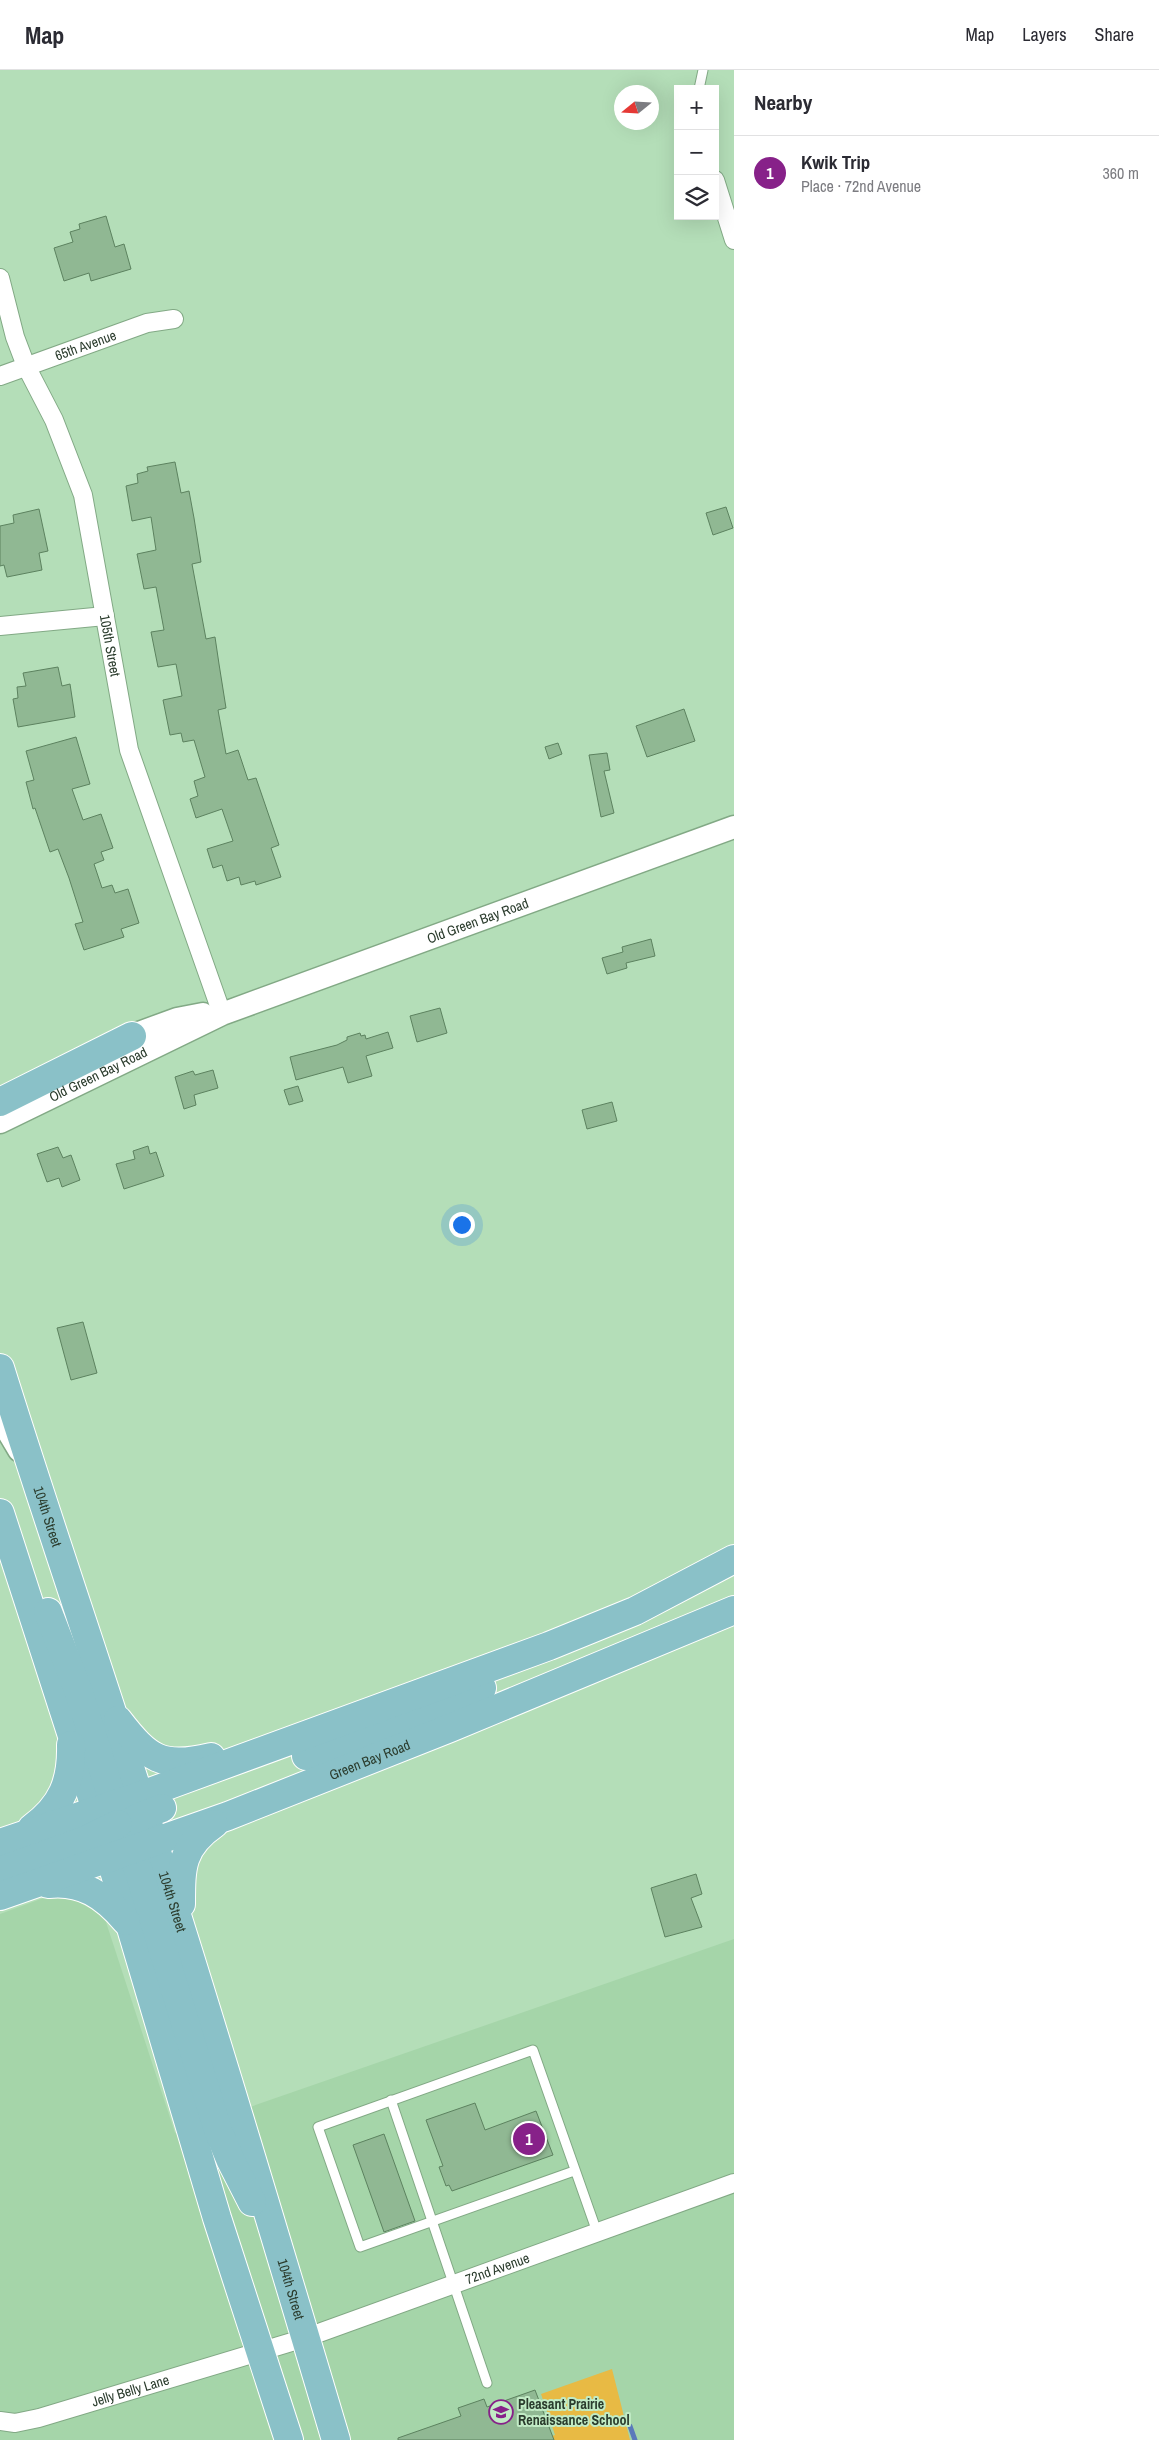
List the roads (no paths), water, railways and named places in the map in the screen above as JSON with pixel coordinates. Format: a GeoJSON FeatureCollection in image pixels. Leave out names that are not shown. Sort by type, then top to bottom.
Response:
{"type":"FeatureCollection","features":[{"type":"Feature","properties":{"kind":"main road"},"geometry":{"type":"LineString","coordinates":[[0,1102],[132,1036]]}},
{"type":"Feature","properties":{"kind":"main road","name":"104th Street"},"geometry":{"type":"LineString","coordinates":[[0,1368],[111,1711],[123,1825],[129,1924],[217,2218],[289,2440]]}},
{"type":"Feature","properties":{"kind":"main road"},"geometry":{"type":"LineString","coordinates":[[1,1515],[60,1640],[109,1790],[141,1878],[222,2138],[232,2164],[281,2254]]}},
{"type":"Feature","properties":{"kind":"main road","name":"104th Street"},"geometry":{"type":"LineString","coordinates":[[1,1515],[71,1733],[181,1929],[336,2440]]}},
{"type":"Feature","properties":{"kind":"main road","name":"Green Bay Road"},"geometry":{"type":"LineString","coordinates":[[0,1896],[26,1887],[123,1825],[270,1748],[573,1636],[662,1598],[734,1559]]}},
{"type":"Feature","properties":{"kind":"main road","name":"Green Bay Road"},"geometry":{"type":"LineString","coordinates":[[12,1839],[123,1825],[228,1816],[450,1728],[734,1610]]}},
{"type":"Feature","properties":{"kind":"main road"},"geometry":{"type":"LineString","coordinates":[[0,1871],[448,1704],[490,1684],[573,1636]]}},
{"type":"Feature","properties":{"kind":"main road"},"geometry":{"type":"LineString","coordinates":[[111,1711],[143,1748],[157,1758],[172,1762],[193,1761],[259,1745],[270,1748]]}},
{"type":"Feature","properties":{"kind":"main road"},"geometry":{"type":"LineString","coordinates":[[12,1839],[48,1816],[60,1799],[70,1771],[71,1733]]}},
{"type":"Feature","properties":{"kind":"main road"},"geometry":{"type":"LineString","coordinates":[[181,1929],[182,1874],[186,1852],[199,1835],[228,1816]]}},
{"type":"Feature","properties":{"kind":"main road"},"geometry":{"type":"LineString","coordinates":[[26,1887],[64,1883],[84,1887],[105,1899],[129,1924]]}},
{"type":"Feature","properties":{"kind":"street"},"geometry":{"type":"LineString","coordinates":[[719,193],[734,240]]}},
{"type":"Feature","properties":{"kind":"street","name":"105th Street"},"geometry":{"type":"LineString","coordinates":[[0,278],[15,337],[26,366],[54,420],[83,495],[129,750],[222,1014]]}},
{"type":"Feature","properties":{"kind":"street","name":"65th Avenue"},"geometry":{"type":"LineString","coordinates":[[0,376],[147,323],[174,319]]}},
{"type":"Feature","properties":{"kind":"street"},"geometry":{"type":"LineString","coordinates":[[0,626],[105,616]]}},
{"type":"Feature","properties":{"kind":"street","name":"Old Green Bay Road"},"geometry":{"type":"LineString","coordinates":[[0,1122],[222,1014],[734,827]]}},
{"type":"Feature","properties":{"kind":"street","name":"Old Green Bay Road"},"geometry":{"type":"LineString","coordinates":[[0,1088],[132,1036],[192,1015],[222,1014]]}},
{"type":"Feature","properties":{"kind":"street"},"geometry":{"type":"LineString","coordinates":[[0,1418],[34,1475]]}},
{"type":"Feature","properties":{"kind":"street","name":"72nd Avenue"},"geometry":{"type":"LineString","coordinates":[[260,2351],[305,2338],[734,2183]]}},
{"type":"Feature","properties":{"kind":"street","name":"Jelly Belly Lane"},"geometry":{"type":"LineString","coordinates":[[0,2421],[15,2423],[39,2418],[260,2351]]}},
{"type":"Feature","properties":{"kind":"lane"},"geometry":{"type":"LineString","coordinates":[[700,85],[703,70]]}},
{"type":"Feature","properties":{"kind":"lane"},"geometry":{"type":"LineString","coordinates":[[574,2171],[360,2247],[318,2127],[533,2050],[597,2232]]}},
{"type":"Feature","properties":{"kind":"lane"},"geometry":{"type":"LineString","coordinates":[[391,2100],[434,2221],[487,2383]]}},
{"type":"Feature","properties":{"kind":"waterway"},"geometry":{"type":"LineString","coordinates":[[630,2426],[635,2440]]}},
{"type":"Feature","properties":{"kind":"place","name":"Kwik Trip"},"geometry":{"type":"Point","coordinates":[529,2139]}},
{"type":"Feature","properties":{"kind":"place","name":"Pleasant Prairie Renaissance School"},"geometry":{"type":"Point","coordinates":[501,2412]}}]}
